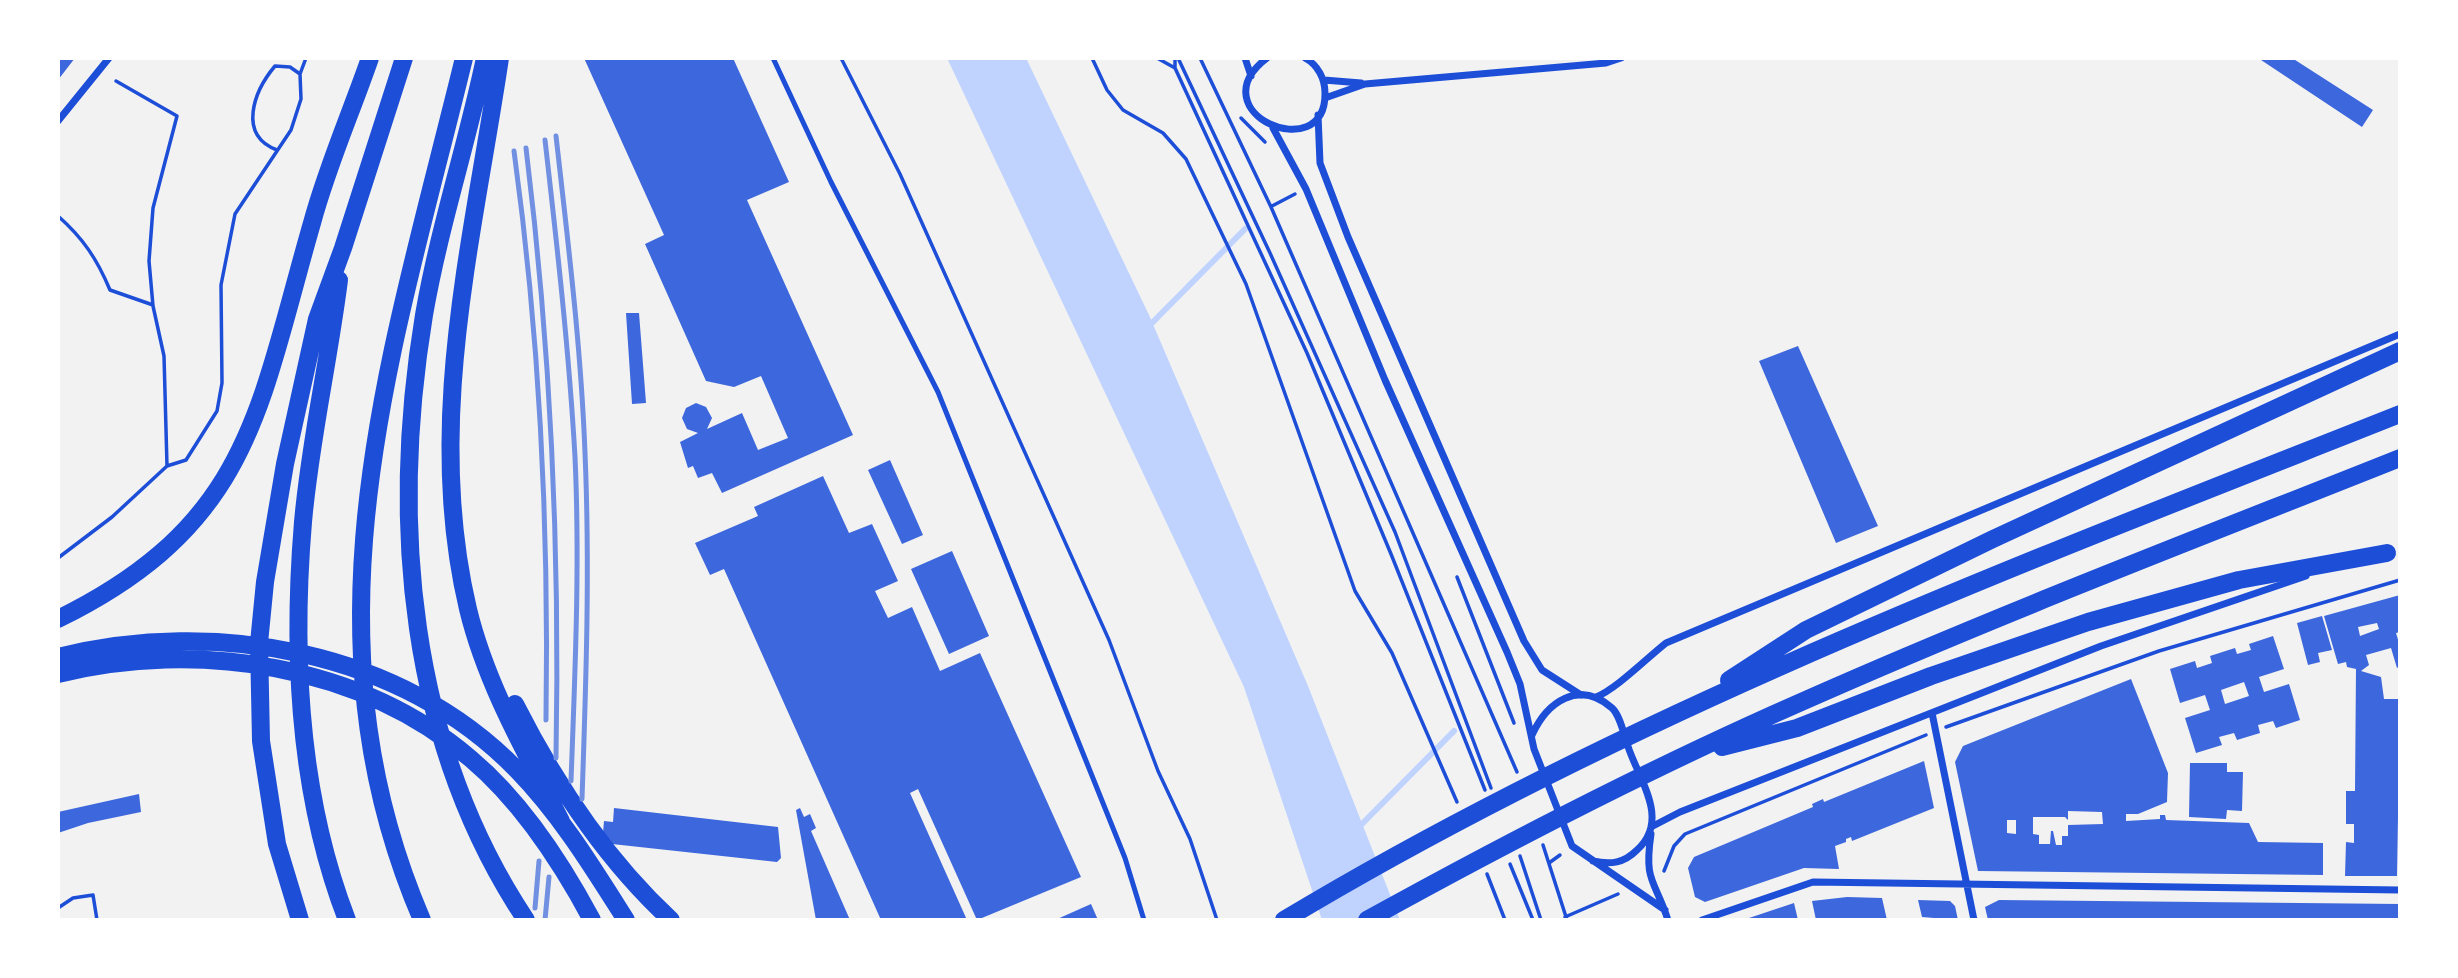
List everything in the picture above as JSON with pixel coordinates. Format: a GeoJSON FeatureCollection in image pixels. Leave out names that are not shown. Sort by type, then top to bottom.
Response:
{"type":"FeatureCollection","features":[{"type":"Feature","properties":{"kind":"highway"},"geometry":{"type":"LineString","coordinates":[[354,104],[365,58]]}},
{"type":"Feature","properties":{"kind":"highway"},"geometry":{"type":"LineString","coordinates":[[58,619],[105,594],[158,556],[205,510],[243,449],[268,384],[312,220],[370,58]]}},
{"type":"Feature","properties":{"kind":"highway"},"geometry":{"type":"LineString","coordinates":[[300,920],[277,845],[261,741],[259,643],[265,582],[285,464],[317,319],[343,248],[404,58]]}},
{"type":"Feature","properties":{"kind":"highway"},"geometry":{"type":"LineString","coordinates":[[422,920],[396,854],[370,753],[361,685],[359,603],[370,477],[382,407],[464,58]]}},
{"type":"Feature","properties":{"kind":"highway"},"geometry":{"type":"LineString","coordinates":[[485,58],[432,278],[416,377],[409,484],[417,627],[437,723],[458,787],[487,852],[526,920]]}},
{"type":"Feature","properties":{"kind":"highway"},"geometry":{"type":"LineString","coordinates":[[500,58],[470,227],[455,346],[450,427],[456,551],[468,610],[488,673],[561,821]]}},
{"type":"Feature","properties":{"kind":"highway"},"geometry":{"type":"LineString","coordinates":[[343,248],[303,521],[299,588],[302,700],[310,780],[327,863],[347,920]]}},
{"type":"Feature","properties":{"kind":"highway"},"geometry":{"type":"LineString","coordinates":[[1667,719],[1806,630],[2067,504],[2400,351]]}},
{"type":"Feature","properties":{"kind":"highway"},"geometry":{"type":"LineString","coordinates":[[1284,920],[1536,783],[1667,719],[1900,614],[2400,414]]}},
{"type":"Feature","properties":{"kind":"highway"},"geometry":{"type":"LineString","coordinates":[[1367,920],[1555,819],[1682,757],[1927,648],[2400,458]]}},
{"type":"Feature","properties":{"kind":"highway"},"geometry":{"type":"LineString","coordinates":[[456,551],[522,719],[606,850],[671,920]]}},
{"type":"Feature","properties":{"kind":"highway"},"geometry":{"type":"LineString","coordinates":[[1682,757],[1797,728],[1931,676],[2088,622],[2239,580],[2387,553]]}},
{"type":"Feature","properties":{"kind":"highway"},"geometry":{"type":"LineString","coordinates":[[58,657],[138,644],[187,641],[277,648],[315,656],[381,678],[413,693],[468,727],[518,770],[561,821],[626,920]]}},
{"type":"Feature","properties":{"kind":"highway"},"geometry":{"type":"LineString","coordinates":[[58,674],[108,664],[182,661],[275,667],[382,701],[415,718],[474,761],[515,804],[558,861],[592,920]]}},
{"type":"Feature","properties":{"kind":"highway"},"geometry":{"type":"LineString","coordinates":[[1270,920],[1323,897]]}},
{"type":"Feature","properties":{"kind":"street"},"geometry":{"type":"LineString","coordinates":[[58,121],[108,58]]}},
{"type":"Feature","properties":{"kind":"street"},"geometry":{"type":"LineString","coordinates":[[1245,58],[1251,76],[1248,92],[1251,107],[1261,121],[1273,128],[1301,128],[1318,115]]}},
{"type":"Feature","properties":{"kind":"street"},"geometry":{"type":"LineString","coordinates":[[1251,76],[1267,58]]}},
{"type":"Feature","properties":{"kind":"street"},"geometry":{"type":"LineString","coordinates":[[1305,58],[1324,80],[1325,98],[1318,115],[1320,163],[1348,237],[1524,641],[1542,670],[1581,695]]}},
{"type":"Feature","properties":{"kind":"street"},"geometry":{"type":"LineString","coordinates":[[1324,80],[1365,84],[1606,63],[1621,58]]}},
{"type":"Feature","properties":{"kind":"street"},"geometry":{"type":"LineString","coordinates":[[1325,98],[1365,84]]}},
{"type":"Feature","properties":{"kind":"street"},"geometry":{"type":"LineString","coordinates":[[1273,128],[1306,189],[1385,380],[1520,684],[1534,749],[1572,846],[1589,860],[1640,890],[1665,910]]}},
{"type":"Feature","properties":{"kind":"street"},"geometry":{"type":"LineString","coordinates":[[1531,735],[1546,709],[1563,699],[1581,695],[1596,697],[1608,693],[1631,670],[1666,643],[2400,334]]}},
{"type":"Feature","properties":{"kind":"street"},"geometry":{"type":"LineString","coordinates":[[1589,860],[1613,863],[1622,861],[1641,846],[1652,830],[1680,812],[2101,646],[2297,578],[2387,553]]}},
{"type":"Feature","properties":{"kind":"street"},"geometry":{"type":"LineString","coordinates":[[1596,697],[1614,709],[1652,807],[1652,830],[1646,866],[1649,879],[1668,920]]}},
{"type":"Feature","properties":{"kind":"street"},"geometry":{"type":"LineString","coordinates":[[1932,713],[1974,920]]}},
{"type":"Feature","properties":{"kind":"street"},"geometry":{"type":"LineString","coordinates":[[1702,920],[1813,881],[2400,890]]}},
{"type":"Feature","properties":{"kind":"lane"},"geometry":{"type":"LineString","coordinates":[[773,58],[831,182],[938,392],[1125,858],[1144,920]]}},
{"type":"Feature","properties":{"kind":"path"},"geometry":{"type":"LineString","coordinates":[[58,558],[112,517],[167,466],[186,460],[217,411],[222,383],[221,285],[226,248],[235,214],[291,130],[301,99],[300,74],[306,58]]}},
{"type":"Feature","properties":{"kind":"path"},"geometry":{"type":"LineString","coordinates":[[841,58],[900,174],[1109,640],[1158,771],[1189,839],[1217,920]]}},
{"type":"Feature","properties":{"kind":"path"},"geometry":{"type":"LineString","coordinates":[[1093,58],[1107,90],[1124,110],[1163,133],[1186,159],[1234,258],[1262,326],[1355,591],[1392,653],[1461,811]]}},
{"type":"Feature","properties":{"kind":"path"},"geometry":{"type":"LineString","coordinates":[[1157,58],[1175,68]]}},
{"type":"Feature","properties":{"kind":"path"},"geometry":{"type":"LineString","coordinates":[[1176,58],[1175,68],[1307,353],[1478,769]]}},
{"type":"Feature","properties":{"kind":"path"},"geometry":{"type":"LineString","coordinates":[[1176,58],[1270,253],[1395,532],[1494,795]]}},
{"type":"Feature","properties":{"kind":"path"},"geometry":{"type":"LineString","coordinates":[[1200,58],[1271,207],[1521,782]]}},
{"type":"Feature","properties":{"kind":"path"},"geometry":{"type":"LineString","coordinates":[[277,150],[266,146],[255,128],[253,104],[262,82],[275,66],[290,67],[300,74]]}},
{"type":"Feature","properties":{"kind":"path"},"geometry":{"type":"LineString","coordinates":[[116,81],[177,116],[153,208],[149,261],[153,306],[164,356],[167,466]]}},
{"type":"Feature","properties":{"kind":"path"},"geometry":{"type":"LineString","coordinates":[[1271,207],[1295,194]]}},
{"type":"Feature","properties":{"kind":"path"},"geometry":{"type":"LineString","coordinates":[[58,216],[77,232],[97,258],[110,290],[153,306]]}},
{"type":"Feature","properties":{"kind":"path"},"geometry":{"type":"LineString","coordinates":[[1666,881],[1664,870],[1674,846],[1685,834],[1934,732],[2159,652],[2400,580]]}},
{"type":"Feature","properties":{"kind":"path"},"geometry":{"type":"LineString","coordinates":[[1543,844],[1566,918],[1624,891]]}},
{"type":"Feature","properties":{"kind":"path"},"geometry":{"type":"LineString","coordinates":[[1519,855],[1541,920]]}},
{"type":"Feature","properties":{"kind":"path"},"geometry":{"type":"LineString","coordinates":[[1549,863],[1560,855]]}},
{"type":"Feature","properties":{"kind":"path"},"geometry":{"type":"LineString","coordinates":[[1482,863],[1504,919]]}},
{"type":"Feature","properties":{"kind":"path"},"geometry":{"type":"LineString","coordinates":[[1514,875],[1533,920]]}},
{"type":"Feature","properties":{"kind":"path"},"geometry":{"type":"LineString","coordinates":[[58,908],[73,898],[93,895],[97,920]]}},
{"type":"Feature","properties":{"kind":"water"},"geometry":{"type":"Polygon","coordinates":[[[947,58],[1026,58],[1149,315],[1308,686],[1400,920],[1322,920],[1244,687],[947,58]]]}},
{"type":"Feature","properties":{"kind":"building"},"geometry":{"type":"Polygon","coordinates":[[[58,58],[75,58],[58,80],[58,58]]]}},
{"type":"Feature","properties":{"kind":"building"},"geometry":{"type":"Polygon","coordinates":[[[584,58],[733,58],[789,182],[747,200],[853,435],[722,493],[712,473],[698,478],[693,466],[688,468],[680,442],[698,433],[687,429],[682,418],[686,408],[696,403],[706,407],[712,418],[707,429],[742,413],[758,450],[788,438],[761,376],[734,387],[706,381],[645,244],[664,235],[584,58]]]}},
{"type":"Feature","properties":{"kind":"building"},"geometry":{"type":"Polygon","coordinates":[[[2258,58],[2292,58],[2373,110],[2362,127],[2258,58]]]}},
{"type":"Feature","properties":{"kind":"building"},"geometry":{"type":"Polygon","coordinates":[[[626,313],[639,313],[646,403],[632,404],[626,313]]]}},
{"type":"Feature","properties":{"kind":"building"},"geometry":{"type":"Polygon","coordinates":[[[1798,346],[1878,526],[1836,543],[1759,361],[1798,346]]]}},
{"type":"Feature","properties":{"kind":"building"},"geometry":{"type":"Polygon","coordinates":[[[890,460],[923,535],[902,544],[868,470],[890,460]]]}},
{"type":"Feature","properties":{"kind":"building"},"geometry":{"type":"Polygon","coordinates":[[[823,476],[849,533],[872,524],[898,581],[875,591],[888,618],[912,607],[940,671],[980,653],[1081,877],[977,920],[918,789],[910,793],[967,920],[881,920],[724,569],[710,575],[695,543],[758,516],[754,507],[823,476]]]}},
{"type":"Feature","properties":{"kind":"building"},"geometry":{"type":"Polygon","coordinates":[[[952,551],[989,636],[949,654],[911,569],[952,551]]]}},
{"type":"Feature","properties":{"kind":"building"},"geometry":{"type":"Polygon","coordinates":[[[2400,595],[2400,632],[2396,633],[2400,646],[2400,666],[2397,668],[2391,648],[2366,655],[2369,665],[2361,671],[2381,677],[2384,699],[2400,699],[2397,876],[2345,876],[2346,842],[2354,843],[2354,824],[2346,824],[2346,791],[2355,791],[2356,669],[2347,667],[2346,662],[2338,664],[2324,616],[2400,595]],[[2377,623],[2358,627],[2360,636],[2379,629],[2377,623]]]}},
{"type":"Feature","properties":{"kind":"building"},"geometry":{"type":"Polygon","coordinates":[[[2322,616],[2332,650],[2318,653],[2320,662],[2308,665],[2297,623],[2322,616]]]}},
{"type":"Feature","properties":{"kind":"building"},"geometry":{"type":"Polygon","coordinates":[[[2273,636],[2284,669],[2259,677],[2264,692],[2289,684],[2300,720],[2276,728],[2273,721],[2258,725],[2260,733],[2237,740],[2234,733],[2219,737],[2222,745],[2196,753],[2185,718],[2210,710],[2205,695],[2180,703],[2170,669],[2195,661],[2197,668],[2212,663],[2210,656],[2235,648],[2237,654],[2251,650],[2249,644],[2273,636]],[[2244,682],[2221,690],[2225,704],[2249,696],[2244,682]]]}},
{"type":"Feature","properties":{"kind":"building"},"geometry":{"type":"Polygon","coordinates":[[[2131,679],[2168,773],[2167,802],[2138,814],[2126,814],[2126,821],[2160,819],[2160,815],[2165,815],[2166,820],[2249,823],[2258,842],[2323,843],[2323,875],[1978,871],[1955,762],[1963,746],[2131,679]],[[2068,811],[2068,820],[2065,817],[2033,817],[2033,834],[2039,835],[2039,844],[2050,844],[2053,831],[2056,845],[2062,845],[2062,836],[2068,836],[2068,825],[2103,824],[2102,812],[2068,811]],[[2007,820],[2007,833],[2016,834],[2016,820],[2007,820]]]}},
{"type":"Feature","properties":{"kind":"building"},"geometry":{"type":"Polygon","coordinates":[[[1924,761],[1934,808],[1852,841],[1851,837],[1835,846],[1839,869],[1804,868],[1705,902],[1695,897],[1688,868],[1694,857],[1813,807],[1812,804],[1823,799],[1824,802],[1924,761]]]}},
{"type":"Feature","properties":{"kind":"building"},"geometry":{"type":"Polygon","coordinates":[[[2190,763],[2227,763],[2227,772],[2243,772],[2242,811],[2227,810],[2226,819],[2189,817],[2190,763]]]}},
{"type":"Feature","properties":{"kind":"building"},"geometry":{"type":"Polygon","coordinates":[[[139,794],[141,812],[88,823],[58,833],[58,812],[139,794]]]}},
{"type":"Feature","properties":{"kind":"building"},"geometry":{"type":"Polygon","coordinates":[[[614,808],[778,827],[781,858],[777,862],[612,844],[603,833],[604,821],[613,822],[614,808]]]}},
{"type":"Feature","properties":{"kind":"building"},"geometry":{"type":"Polygon","coordinates":[[[800,808],[804,817],[810,814],[816,828],[811,831],[850,920],[816,920],[796,810],[800,808]]]}},
{"type":"Feature","properties":{"kind":"building"},"geometry":{"type":"Polygon","coordinates":[[[1847,897],[1882,898],[1887,920],[1816,920],[1812,901],[1847,897]]]}},
{"type":"Feature","properties":{"kind":"building"},"geometry":{"type":"Polygon","coordinates":[[[1918,900],[1950,901],[1955,906],[1958,920],[1922,917],[1918,900]]]}},
{"type":"Feature","properties":{"kind":"building"},"geometry":{"type":"Polygon","coordinates":[[[1999,900],[2400,904],[2400,920],[1988,920],[1985,907],[1999,900]]]}},
{"type":"Feature","properties":{"kind":"building"},"geometry":{"type":"Polygon","coordinates":[[[1794,903],[1798,920],[1743,920],[1794,903]]]}},
{"type":"Feature","properties":{"kind":"building"},"geometry":{"type":"Polygon","coordinates":[[[1091,904],[1098,920],[1055,920],[1091,904]]]}},
{"type":"Feature","properties":{"kind":"waterway"},"geometry":{"type":"LineString","coordinates":[[1148,327],[1245,229]]}},
{"type":"Feature","properties":{"kind":"waterway"},"geometry":{"type":"LineString","coordinates":[[1357,829],[1454,731]]}},
{"type":"Feature","properties":{"kind":"railway"},"geometry":{"type":"LineString","coordinates":[[556,136],[577,334],[585,453],[587,583],[582,799]]}},
{"type":"Feature","properties":{"kind":"railway"},"geometry":{"type":"LineString","coordinates":[[545,140],[566,338],[575,457],[577,578],[571,781]]}},
{"type":"Feature","properties":{"kind":"railway"},"geometry":{"type":"LineString","coordinates":[[526,148],[542,300],[552,452],[557,605],[556,758]]}},
{"type":"Feature","properties":{"kind":"railway"},"geometry":{"type":"LineString","coordinates":[[514,151],[530,293],[541,435],[546,578],[546,720]]}},
{"type":"Feature","properties":{"kind":"railway"},"geometry":{"type":"LineString","coordinates":[[535,908],[539,861]]}},
{"type":"Feature","properties":{"kind":"railway"},"geometry":{"type":"LineString","coordinates":[[545,920],[549,877]]}}]}
